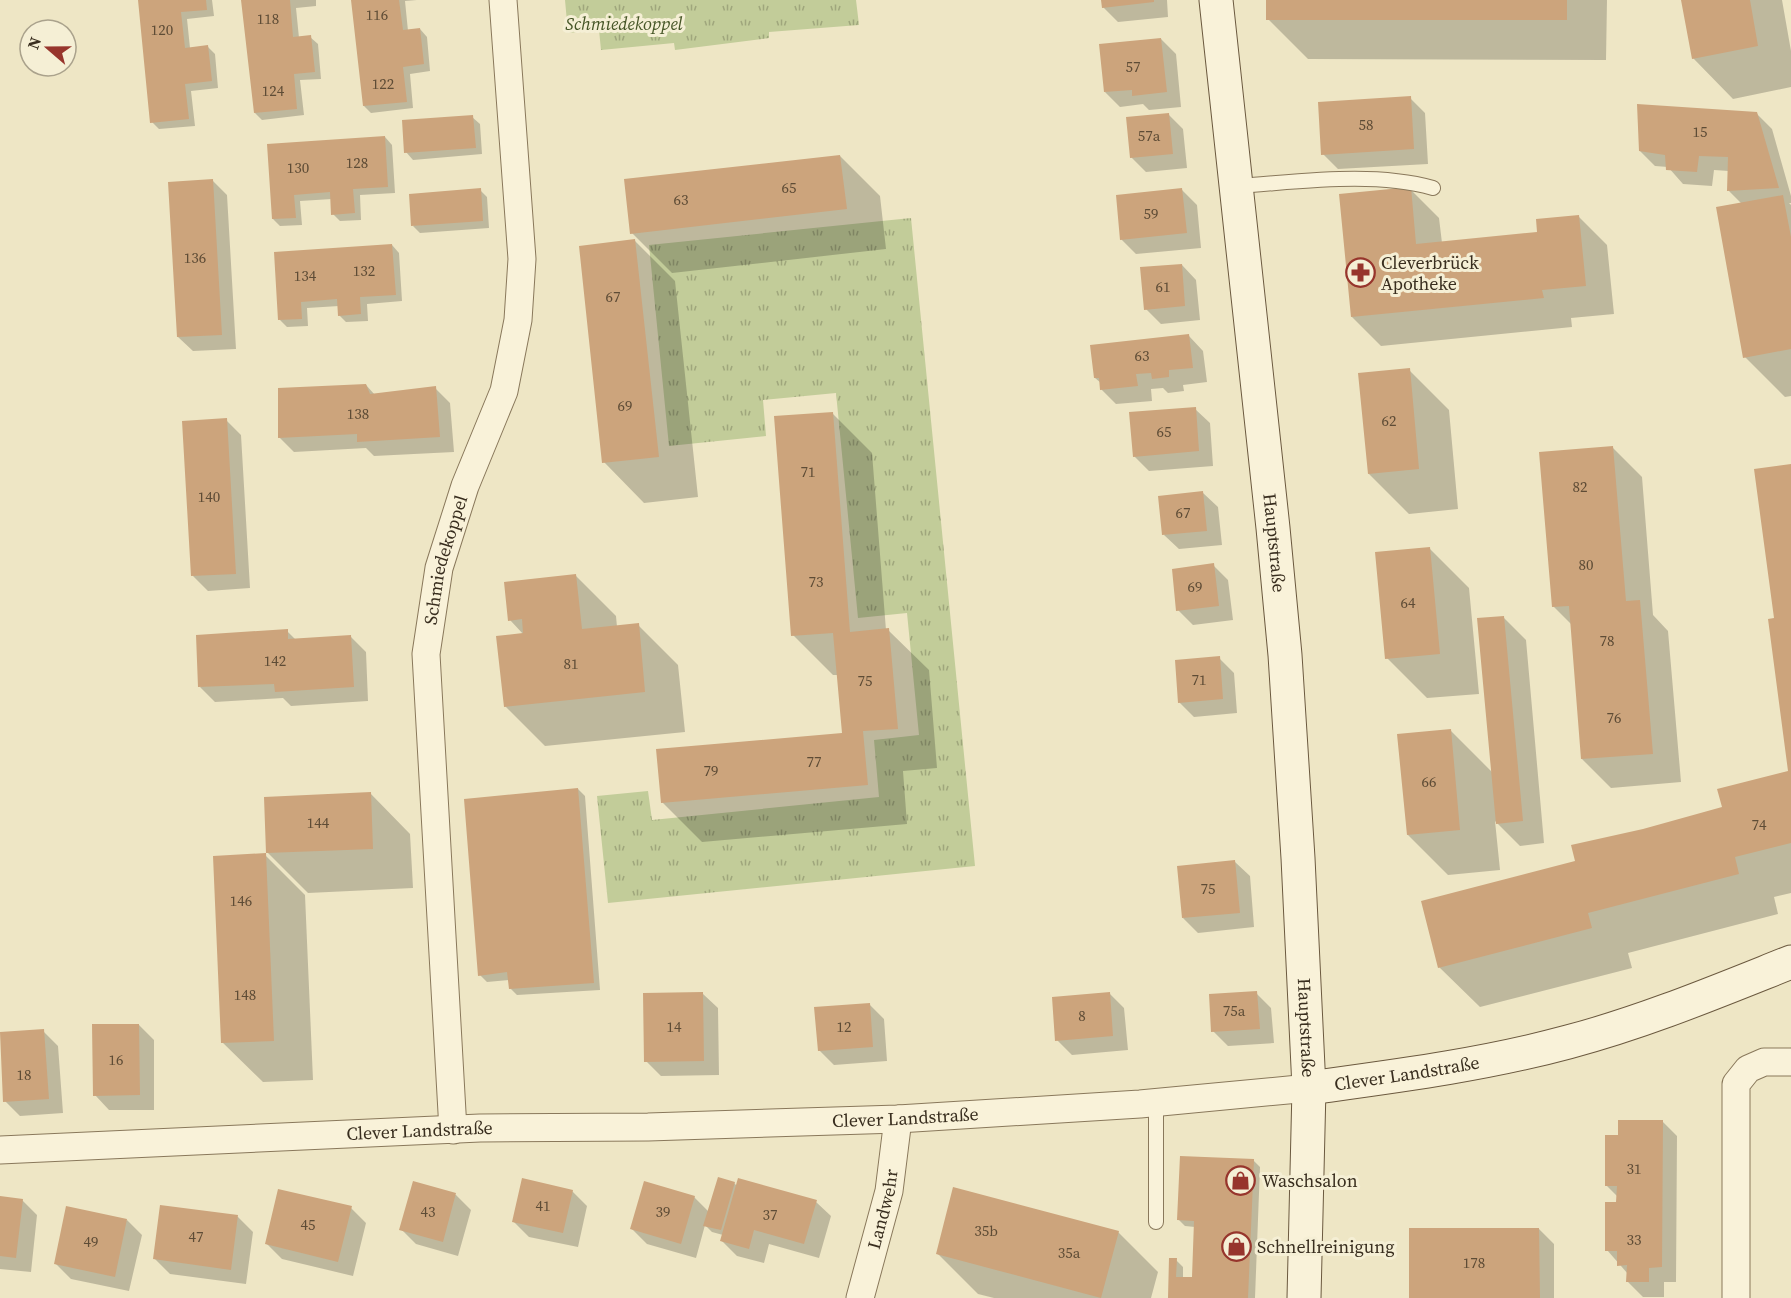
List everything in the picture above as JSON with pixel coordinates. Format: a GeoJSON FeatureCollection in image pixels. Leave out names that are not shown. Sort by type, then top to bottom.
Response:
{"type":"FeatureCollection","features":[{"type":"Feature","properties":{"kind":"main road","name":"Hauptstraße"},"geometry":{"type":"LineString","coordinates":[[1216,0],[1274,528],[1285,655],[1309,1088],[1304,1298]]}},
{"type":"Feature","properties":{"kind":"main road","name":"Clever Landstraße"},"geometry":{"type":"LineString","coordinates":[[1309,1088],[1496,1060],[1570,1042],[1694,1000],[1791,962]]}},
{"type":"Feature","properties":{"kind":"street","name":"Schmiedekoppel"},"geometry":{"type":"LineString","coordinates":[[453,1130],[426,654],[439,568],[465,486],[504,391],[518,320],[522,259],[503,0]]}},
{"type":"Feature","properties":{"kind":"street"},"geometry":{"type":"LineString","coordinates":[[1736,1298],[1736,1084],[1748,1069],[1756,1065],[1764,1062],[1791,1062]]}},
{"type":"Feature","properties":{"kind":"street","name":"Clever Landstraße"},"geometry":{"type":"LineString","coordinates":[[0,1150],[453,1130],[648,1127],[898,1119],[1156,1102],[1309,1088]]}},
{"type":"Feature","properties":{"kind":"street","name":"Landwehr"},"geometry":{"type":"LineString","coordinates":[[860,1298],[889,1191],[898,1119]]}},
{"type":"Feature","properties":{"kind":"lane"},"geometry":{"type":"LineString","coordinates":[[1236,186],[1372,179],[1408,181],[1433,188]]}},
{"type":"Feature","properties":{"kind":"lane"},"geometry":{"type":"LineString","coordinates":[[1156,1102],[1156,1222]]}},
{"type":"Feature","properties":{"kind":"green space","name":"Schmiedekoppel"},"geometry":{"type":"Polygon","coordinates":[[[565,0],[856,0],[859,25],[769,32],[769,38],[675,50],[674,43],[601,50],[599,30],[568,33],[565,0]]]}},
{"type":"Feature","properties":{"kind":"green space"},"geometry":{"type":"Polygon","coordinates":[[[911,218],[975,866],[608,903],[597,796],[648,791],[652,820],[879,797],[874,740],[919,735],[907,613],[858,618],[836,393],[763,400],[766,436],[669,446],[649,245],[911,218]]]}},
{"type":"Feature","properties":{"kind":"building"},"geometry":{"type":"Polygon","coordinates":[[[138,0],[206,0],[207,10],[181,12],[185,48],[208,45],[212,81],[185,84],[189,119],[150,123],[138,0]]]}},
{"type":"Feature","properties":{"kind":"building"},"geometry":{"type":"Polygon","coordinates":[[[241,0],[290,0],[293,37],[311,35],[315,72],[294,74],[297,109],[254,113],[241,0]]]}},
{"type":"Feature","properties":{"kind":"building"},"geometry":{"type":"Polygon","coordinates":[[[351,0],[399,0],[403,30],[420,28],[424,64],[403,67],[407,102],[363,106],[351,0]]]}},
{"type":"Feature","properties":{"kind":"building"},"geometry":{"type":"Polygon","coordinates":[[[1101,0],[1154,0],[1154,2],[1102,8],[1101,0]]]}},
{"type":"Feature","properties":{"kind":"building"},"geometry":{"type":"Polygon","coordinates":[[[1266,0],[1567,0],[1567,20],[1266,20],[1266,0]]]}},
{"type":"Feature","properties":{"kind":"building"},"geometry":{"type":"Polygon","coordinates":[[[1681,0],[1750,0],[1758,46],[1692,59],[1681,0]]]}},
{"type":"Feature","properties":{"kind":"building"},"geometry":{"type":"Polygon","coordinates":[[[1161,38],[1167,92],[1132,96],[1132,90],[1104,92],[1099,44],[1161,38]]]}},
{"type":"Feature","properties":{"kind":"building"},"geometry":{"type":"Polygon","coordinates":[[[1411,96],[1414,149],[1321,155],[1318,102],[1411,96]]]}},
{"type":"Feature","properties":{"kind":"building"},"geometry":{"type":"Polygon","coordinates":[[[1637,104],[1757,112],[1779,188],[1727,191],[1728,157],[1699,156],[1697,172],[1666,170],[1665,155],[1639,151],[1637,104]]]}},
{"type":"Feature","properties":{"kind":"building"},"geometry":{"type":"Polygon","coordinates":[[[1169,113],[1173,154],[1130,158],[1126,117],[1169,113]]]}},
{"type":"Feature","properties":{"kind":"building"},"geometry":{"type":"Polygon","coordinates":[[[473,115],[476,148],[404,153],[402,120],[473,115]]]}},
{"type":"Feature","properties":{"kind":"building"},"geometry":{"type":"Polygon","coordinates":[[[385,136],[388,187],[353,189],[355,213],[331,215],[330,192],[294,195],[296,218],[272,219],[267,144],[385,136]]]}},
{"type":"Feature","properties":{"kind":"building"},"geometry":{"type":"Polygon","coordinates":[[[840,155],[847,209],[630,234],[624,179],[840,155]]]}},
{"type":"Feature","properties":{"kind":"building"},"geometry":{"type":"Polygon","coordinates":[[[213,179],[222,335],[177,337],[168,182],[213,179]]]}},
{"type":"Feature","properties":{"kind":"building"},"geometry":{"type":"Polygon","coordinates":[[[1411,187],[1416,244],[1537,232],[1536,219],[1579,215],[1586,286],[1542,290],[1544,298],[1351,317],[1339,194],[1411,187]]]}},
{"type":"Feature","properties":{"kind":"building"},"geometry":{"type":"Polygon","coordinates":[[[481,188],[483,221],[411,226],[409,194],[481,188]]]}},
{"type":"Feature","properties":{"kind":"building"},"geometry":{"type":"Polygon","coordinates":[[[1182,188],[1187,233],[1120,240],[1116,195],[1182,188]]]}},
{"type":"Feature","properties":{"kind":"building"},"geometry":{"type":"Polygon","coordinates":[[[1783,195],[1791,237],[1791,349],[1743,358],[1716,207],[1783,195]]]}},
{"type":"Feature","properties":{"kind":"building"},"geometry":{"type":"Polygon","coordinates":[[[635,239],[659,457],[602,463],[579,246],[635,239]]]}},
{"type":"Feature","properties":{"kind":"building"},"geometry":{"type":"Polygon","coordinates":[[[392,244],[396,295],[360,297],[361,314],[338,316],[337,299],[301,302],[302,319],[278,320],[274,252],[392,244]]]}},
{"type":"Feature","properties":{"kind":"building"},"geometry":{"type":"Polygon","coordinates":[[[1182,264],[1185,306],[1144,310],[1140,267],[1182,264]]]}},
{"type":"Feature","properties":{"kind":"building"},"geometry":{"type":"Polygon","coordinates":[[[1189,334],[1193,368],[1169,370],[1169,377],[1152,379],[1151,373],[1136,374],[1138,386],[1100,390],[1099,378],[1094,378],[1090,345],[1189,334]]]}},
{"type":"Feature","properties":{"kind":"building"},"geometry":{"type":"Polygon","coordinates":[[[1410,368],[1419,469],[1368,474],[1358,373],[1410,368]]]}},
{"type":"Feature","properties":{"kind":"building"},"geometry":{"type":"Polygon","coordinates":[[[366,384],[370,394],[436,386],[440,437],[357,442],[357,434],[278,438],[278,388],[366,384]]]}},
{"type":"Feature","properties":{"kind":"building"},"geometry":{"type":"Polygon","coordinates":[[[1196,407],[1199,451],[1133,457],[1129,412],[1196,407]]]}},
{"type":"Feature","properties":{"kind":"building"},"geometry":{"type":"Polygon","coordinates":[[[833,412],[850,632],[889,628],[898,729],[863,731],[868,785],[661,803],[656,749],[842,733],[833,633],[791,636],[774,416],[833,412]]]}},
{"type":"Feature","properties":{"kind":"building"},"geometry":{"type":"Polygon","coordinates":[[[227,418],[236,574],[191,576],[182,421],[227,418]]]}},
{"type":"Feature","properties":{"kind":"building"},"geometry":{"type":"Polygon","coordinates":[[[1613,446],[1626,601],[1640,600],[1653,754],[1581,759],[1569,606],[1552,607],[1539,452],[1613,446]]]}},
{"type":"Feature","properties":{"kind":"building"},"geometry":{"type":"Polygon","coordinates":[[[1791,464],[1791,843],[1735,857],[1739,874],[1588,913],[1592,928],[1438,968],[1421,901],[1575,861],[1571,845],[1643,829],[1722,807],[1717,789],[1788,771],[1768,619],[1774,618],[1754,469],[1791,464]]]}},
{"type":"Feature","properties":{"kind":"building"},"geometry":{"type":"Polygon","coordinates":[[[1203,491],[1207,531],[1162,535],[1158,496],[1203,491]]]}},
{"type":"Feature","properties":{"kind":"building"},"geometry":{"type":"Polygon","coordinates":[[[1430,547],[1440,654],[1385,659],[1375,552],[1430,547]]]}},
{"type":"Feature","properties":{"kind":"building"},"geometry":{"type":"Polygon","coordinates":[[[1214,563],[1219,606],[1176,611],[1172,569],[1214,563]]]}},
{"type":"Feature","properties":{"kind":"building"},"geometry":{"type":"Polygon","coordinates":[[[576,574],[582,629],[639,623],[645,692],[504,707],[496,636],[523,633],[522,619],[508,621],[504,582],[576,574]]]}},
{"type":"Feature","properties":{"kind":"building"},"geometry":{"type":"Polygon","coordinates":[[[1504,616],[1523,821],[1496,824],[1477,618],[1504,616]]]}},
{"type":"Feature","properties":{"kind":"building"},"geometry":{"type":"Polygon","coordinates":[[[288,629],[288,639],[351,635],[354,687],[275,692],[274,684],[198,687],[196,635],[288,629]]]}},
{"type":"Feature","properties":{"kind":"building"},"geometry":{"type":"Polygon","coordinates":[[[1220,656],[1223,699],[1178,703],[1175,660],[1220,656]]]}},
{"type":"Feature","properties":{"kind":"building"},"geometry":{"type":"Polygon","coordinates":[[[1451,729],[1460,830],[1407,835],[1397,734],[1451,729]]]}},
{"type":"Feature","properties":{"kind":"building"},"geometry":{"type":"Polygon","coordinates":[[[578,788],[594,983],[509,989],[507,972],[478,976],[464,799],[578,788]]]}},
{"type":"Feature","properties":{"kind":"building"},"geometry":{"type":"Polygon","coordinates":[[[371,792],[373,849],[266,853],[264,797],[371,792]]]}},
{"type":"Feature","properties":{"kind":"building"},"geometry":{"type":"Polygon","coordinates":[[[266,853],[274,1041],[221,1043],[213,856],[266,853]]]}},
{"type":"Feature","properties":{"kind":"building"},"geometry":{"type":"Polygon","coordinates":[[[1235,860],[1240,913],[1182,918],[1177,866],[1235,860]]]}},
{"type":"Feature","properties":{"kind":"building"},"geometry":{"type":"Polygon","coordinates":[[[1257,991],[1260,1029],[1211,1032],[1209,994],[1257,991]]]}},
{"type":"Feature","properties":{"kind":"building"},"geometry":{"type":"Polygon","coordinates":[[[703,992],[704,1061],[644,1062],[643,993],[703,992]]]}},
{"type":"Feature","properties":{"kind":"building"},"geometry":{"type":"Polygon","coordinates":[[[1110,992],[1113,1036],[1055,1041],[1052,997],[1110,992]]]}},
{"type":"Feature","properties":{"kind":"building"},"geometry":{"type":"Polygon","coordinates":[[[870,1003],[873,1047],[818,1051],[814,1007],[870,1003]]]}},
{"type":"Feature","properties":{"kind":"building"},"geometry":{"type":"Polygon","coordinates":[[[92,1024],[139,1024],[140,1095],[93,1096],[92,1024]]]}},
{"type":"Feature","properties":{"kind":"building"},"geometry":{"type":"Polygon","coordinates":[[[44,1029],[49,1099],[3,1102],[0,1032],[44,1029]]]}},
{"type":"Feature","properties":{"kind":"building"},"geometry":{"type":"Polygon","coordinates":[[[1618,1120],[1663,1120],[1662,1267],[1649,1268],[1649,1282],[1626,1282],[1627,1265],[1617,1266],[1617,1251],[1605,1251],[1605,1202],[1616,1202],[1617,1186],[1605,1186],[1605,1135],[1618,1135],[1618,1120]]]}},
{"type":"Feature","properties":{"kind":"building"},"geometry":{"type":"Polygon","coordinates":[[[1180,1156],[1254,1159],[1248,1298],[1168,1298],[1169,1258],[1177,1258],[1176,1277],[1192,1277],[1194,1221],[1177,1220],[1180,1156]]]}},
{"type":"Feature","properties":{"kind":"building"},"geometry":{"type":"Polygon","coordinates":[[[718,1177],[735,1182],[721,1230],[703,1226],[718,1177]]]}},
{"type":"Feature","properties":{"kind":"building"},"geometry":{"type":"Polygon","coordinates":[[[522,1178],[573,1190],[563,1233],[512,1222],[522,1178]]]}},
{"type":"Feature","properties":{"kind":"building"},"geometry":{"type":"Polygon","coordinates":[[[738,1178],[817,1200],[804,1244],[754,1230],[749,1249],[720,1241],[738,1178]]]}},
{"type":"Feature","properties":{"kind":"building"},"geometry":{"type":"Polygon","coordinates":[[[413,1181],[456,1193],[443,1242],[399,1230],[413,1181]]]}},
{"type":"Feature","properties":{"kind":"building"},"geometry":{"type":"Polygon","coordinates":[[[644,1181],[695,1196],[681,1244],[630,1229],[644,1181]]]}},
{"type":"Feature","properties":{"kind":"building"},"geometry":{"type":"Polygon","coordinates":[[[953,1187],[1119,1231],[1101,1298],[936,1254],[953,1187]]]}},
{"type":"Feature","properties":{"kind":"building"},"geometry":{"type":"Polygon","coordinates":[[[278,1189],[352,1206],[338,1262],[265,1244],[278,1189]]]}},
{"type":"Feature","properties":{"kind":"building"},"geometry":{"type":"Polygon","coordinates":[[[0,1196],[23,1199],[16,1258],[0,1256],[0,1196]]]}},
{"type":"Feature","properties":{"kind":"building"},"geometry":{"type":"Polygon","coordinates":[[[160,1205],[238,1215],[231,1270],[153,1259],[160,1205]]]}},
{"type":"Feature","properties":{"kind":"building"},"geometry":{"type":"Polygon","coordinates":[[[66,1206],[127,1219],[115,1277],[54,1264],[66,1206]]]}},
{"type":"Feature","properties":{"kind":"building"},"geometry":{"type":"Polygon","coordinates":[[[1409,1228],[1539,1228],[1540,1298],[1409,1298],[1409,1228]]]}},
{"type":"Feature","properties":{"kind":"place","name":"Cleverbrück Apotheke"},"geometry":{"type":"Point","coordinates":[1360,273]}},
{"type":"Feature","properties":{"kind":"place","name":"Waschsalon"},"geometry":{"type":"Point","coordinates":[1241,1181]}},
{"type":"Feature","properties":{"kind":"place","name":"Schnellreinigung"},"geometry":{"type":"Point","coordinates":[1236,1247]}}]}
